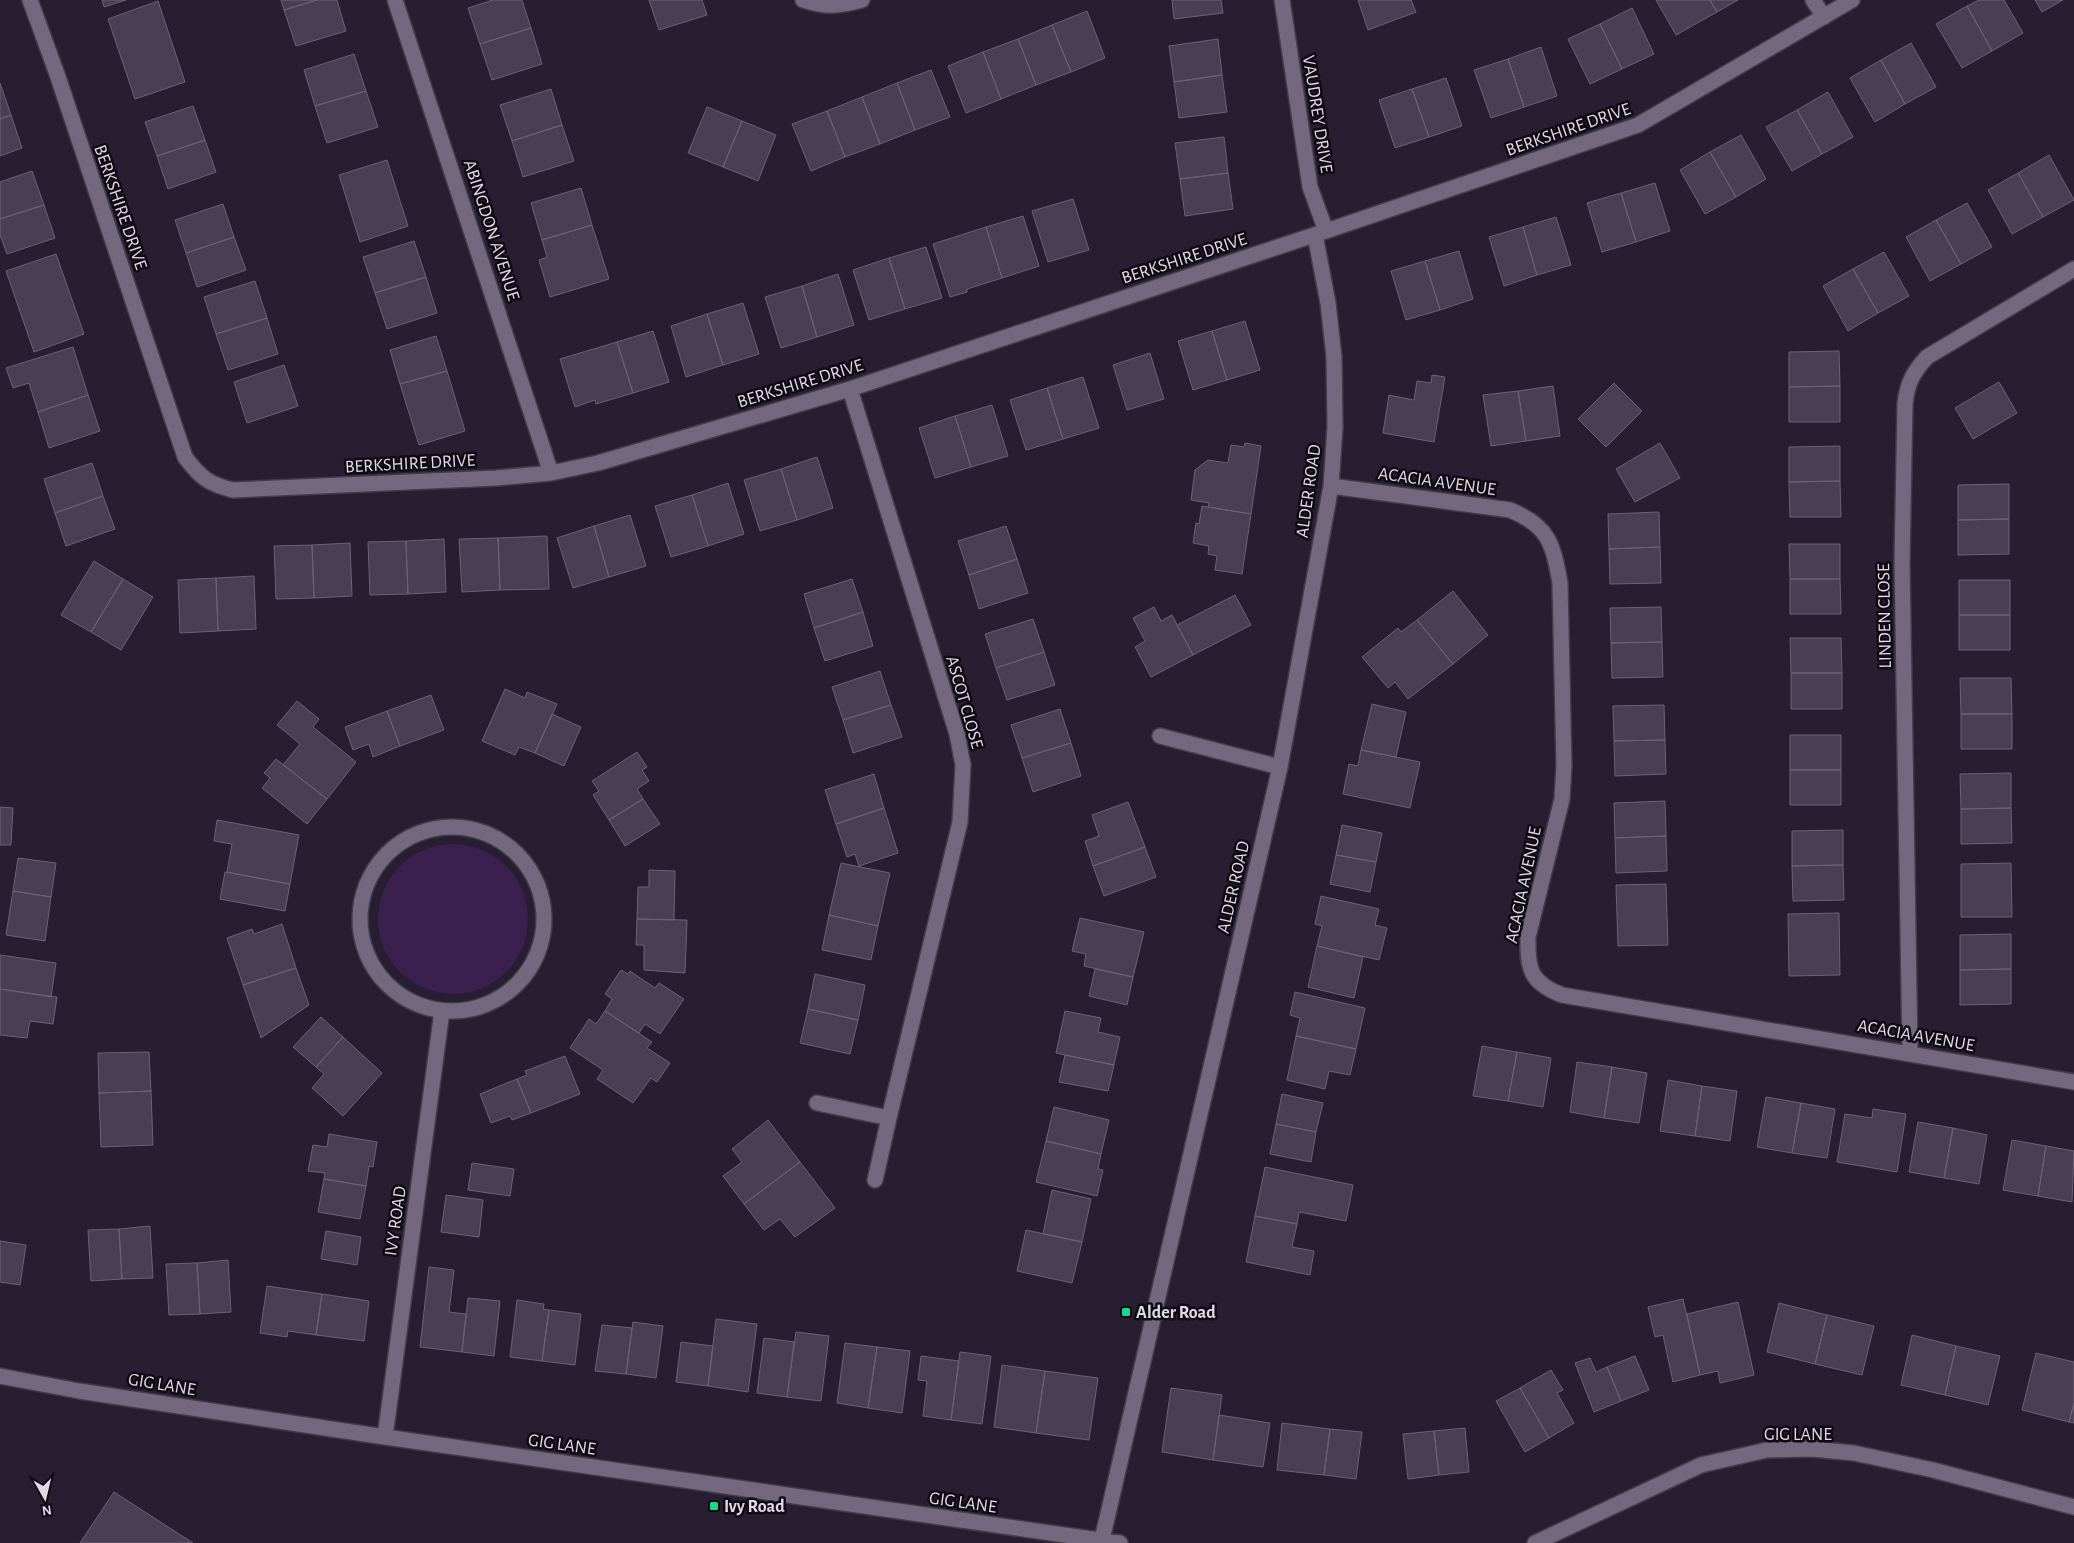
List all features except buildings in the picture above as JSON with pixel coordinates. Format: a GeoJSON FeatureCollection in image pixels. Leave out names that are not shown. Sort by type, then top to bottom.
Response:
{"type":"FeatureCollection","features":[{"type":"Feature","properties":{"kind":"street","name":"BERKSHIRE DRIVE"},"geometry":{"type":"LineString","coordinates":[[30,0],[58,76],[185,456],[197,473],[214,485],[233,490],[496,478],[551,472],[607,460],[850,389],[1638,125],[1852,0]]}},
{"type":"Feature","properties":{"kind":"street","name":"ABINGDON AVENUE"},"geometry":{"type":"LineString","coordinates":[[395,0],[551,472]]}},
{"type":"Feature","properties":{"kind":"street"},"geometry":{"type":"LineString","coordinates":[[803,0],[818,5],[833,6],[862,0]]}},
{"type":"Feature","properties":{"kind":"street","name":"VAUDREY DRIVE"},"geometry":{"type":"LineString","coordinates":[[1282,0],[1310,186],[1320,233]]}},
{"type":"Feature","properties":{"kind":"street"},"geometry":{"type":"LineString","coordinates":[[1813,0],[1824,17]]}},
{"type":"Feature","properties":{"kind":"street","name":"ALDER ROAD"},"geometry":{"type":"LineString","coordinates":[[1102,1540],[1280,767],[1331,486],[1335,427],[1334,357],[1320,233]]}},
{"type":"Feature","properties":{"kind":"street","name":"LINDEN CLOSE"},"geometry":{"type":"LineString","coordinates":[[1910,1053],[1902,562],[1904,404],[1907,388],[1915,370],[1927,357],[2074,269]]}},
{"type":"Feature","properties":{"kind":"street","name":"ASCOT CLOSE"},"geometry":{"type":"LineString","coordinates":[[850,389],[958,734],[963,765],[960,822],[875,1180]]}},
{"type":"Feature","properties":{"kind":"street","name":"ACACIA AVENUE"},"geometry":{"type":"LineString","coordinates":[[1331,486],[1510,510],[1528,517],[1541,528],[1550,541],[1560,583],[1564,766],[1562,798],[1528,937],[1528,956],[1534,976],[1545,988],[1562,995],[2074,1082]]}},
{"type":"Feature","properties":{"kind":"street"},"geometry":{"type":"LineString","coordinates":[[1160,736],[1280,767]]}},
{"type":"Feature","properties":{"kind":"street"},"geometry":{"type":"LineString","coordinates":[[440,827],[471,828],[500,840],[523,860],[539,887],[545,917],[540,948],[525,975],[502,997],[473,1009],[442,1011],[413,1003],[388,986],[370,963],[360,935],[360,905],[369,876],[386,852],[411,836],[440,827]]}},
{"type":"Feature","properties":{"kind":"street","name":"IVY ROAD"},"geometry":{"type":"LineString","coordinates":[[385,1437],[442,1011]]}},
{"type":"Feature","properties":{"kind":"street"},"geometry":{"type":"LineString","coordinates":[[817,1103],[889,1118]]}},
{"type":"Feature","properties":{"kind":"street","name":"GIG LANE"},"geometry":{"type":"LineString","coordinates":[[0,1376],[79,1391],[385,1437],[1120,1543]]}},
{"type":"Feature","properties":{"kind":"street","name":"GIG LANE"},"geometry":{"type":"LineString","coordinates":[[1535,1543],[1701,1465],[1767,1450],[1812,1449],[1854,1453],[1933,1470],[2074,1507]]}},
{"type":"Feature","properties":{"kind":"shaded area"},"geometry":{"type":"Polygon","coordinates":[[[453,844],[468,845],[482,849],[495,856],[506,866],[516,877],[523,890],[527,904],[527,934],[523,948],[516,961],[506,972],[495,982],[482,989],[468,993],[453,994],[438,993],[424,989],[411,982],[400,972],[390,961],[383,948],[379,934],[378,919],[379,904],[383,890],[390,877],[400,866],[411,856],[424,849],[438,845],[453,844]]]}},
{"type":"Feature","properties":{"kind":"place","name":"Alder Road"},"geometry":{"type":"Point","coordinates":[1126,1312]}},
{"type":"Feature","properties":{"kind":"place","name":"Ivy Road"},"geometry":{"type":"Point","coordinates":[714,1506]}}]}
